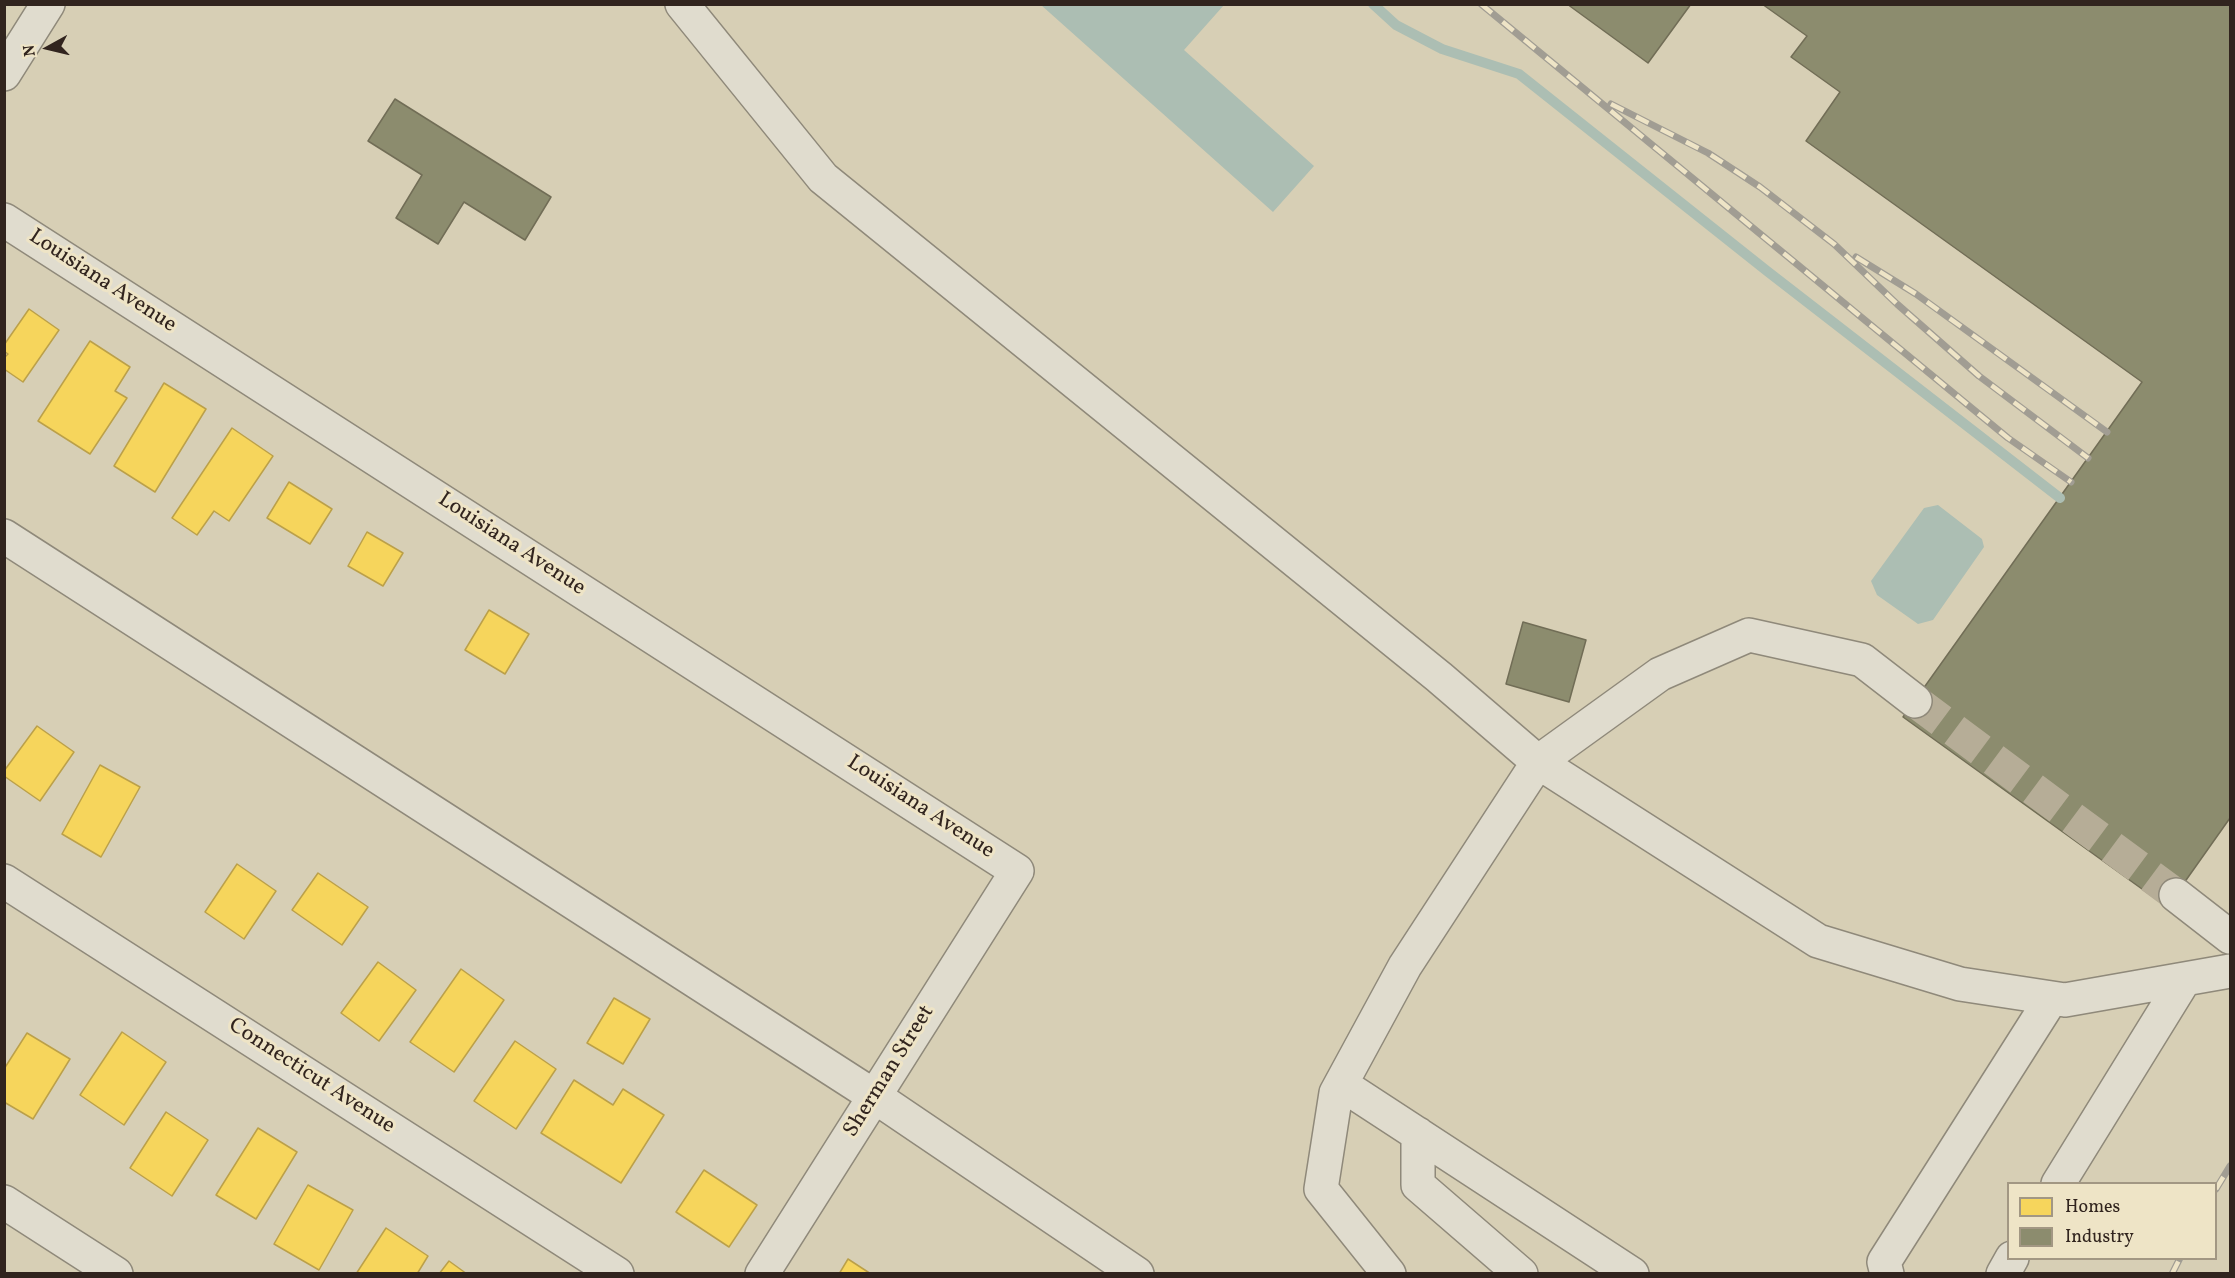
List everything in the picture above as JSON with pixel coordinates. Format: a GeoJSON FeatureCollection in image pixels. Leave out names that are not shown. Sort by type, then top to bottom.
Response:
{"type":"FeatureCollection","features":[{"type":"Feature","properties":{"kind":"street"},"geometry":{"type":"LineString","coordinates":[[4,74],[48,4]]}},
{"type":"Feature","properties":{"kind":"street"},"geometry":{"type":"LineString","coordinates":[[682,4],[823,178],[1439,677],[1538,762],[1818,941],[1960,984],[2051,999],[2065,1000],[2230,971]]}},
{"type":"Feature","properties":{"kind":"street","name":"Louisiana Avenue"},"geometry":{"type":"LineString","coordinates":[[4,220],[1017,871]]}},
{"type":"Feature","properties":{"kind":"street"},"geometry":{"type":"LineString","coordinates":[[4,536],[874,1096],[1137,1274]]}},
{"type":"Feature","properties":{"kind":"street"},"geometry":{"type":"LineString","coordinates":[[1389,1274],[1321,1189],[1336,1093],[1405,966],[1538,762],[1660,674],[1749,635],[1862,660],[1915,701]]}},
{"type":"Feature","properties":{"kind":"street","name":"Sherman Street"},"geometry":{"type":"LineString","coordinates":[[762,1274],[1017,871]]}},
{"type":"Feature","properties":{"kind":"street","name":"Connecticut Avenue"},"geometry":{"type":"LineString","coordinates":[[4,881],[617,1274]]}},
{"type":"Feature","properties":{"kind":"street"},"geometry":{"type":"LineString","coordinates":[[2176,895],[2230,937]]}},
{"type":"Feature","properties":{"kind":"street"},"geometry":{"type":"LineString","coordinates":[[2059,1182],[2184,980]]}},
{"type":"Feature","properties":{"kind":"street"},"geometry":{"type":"LineString","coordinates":[[1887,1274],[1884,1262],[2051,999]]}},
{"type":"Feature","properties":{"kind":"street"},"geometry":{"type":"LineString","coordinates":[[1341,1084],[1632,1274]]}},
{"type":"Feature","properties":{"kind":"street"},"geometry":{"type":"LineString","coordinates":[[1418,1134],[1418,1185],[1521,1274]]}},
{"type":"Feature","properties":{"kind":"street"},"geometry":{"type":"LineString","coordinates":[[4,1202],[116,1274]]}},
{"type":"Feature","properties":{"kind":"street"},"geometry":{"type":"LineString","coordinates":[[2003,1274],[2011,1260]]}},
{"type":"Feature","properties":{"kind":"shaded area"},"geometry":{"type":"Polygon","coordinates":[[[1041,5],[1224,5],[1184,50],[1314,166],[1273,212],[1041,5]]]}},
{"type":"Feature","properties":{"kind":"shaded area"},"geometry":{"type":"Polygon","coordinates":[[[1938,505],[1982,539],[1984,547],[1933,620],[1918,624],[1877,595],[1871,581],[1924,508],[1938,505]]]}},
{"type":"Feature","properties":{"kind":"building: Homes"},"geometry":{"type":"Polygon","coordinates":[[[29,309],[59,330],[23,382],[4,369],[4,358],[8,354],[4,351],[4,345],[29,309]]]}},
{"type":"Feature","properties":{"kind":"building: Homes"},"geometry":{"type":"Polygon","coordinates":[[[90,341],[130,367],[115,391],[127,398],[90,454],[38,421],[90,341]]]}},
{"type":"Feature","properties":{"kind":"building: Homes"},"geometry":{"type":"Polygon","coordinates":[[[164,383],[206,409],[155,492],[114,466],[164,383]]]}},
{"type":"Feature","properties":{"kind":"building: Homes"},"geometry":{"type":"Polygon","coordinates":[[[232,428],[273,456],[229,521],[214,511],[197,535],[172,518],[232,428]]]}},
{"type":"Feature","properties":{"kind":"building: Homes"},"geometry":{"type":"Polygon","coordinates":[[[289,482],[332,509],[310,544],[267,518],[289,482]]]}},
{"type":"Feature","properties":{"kind":"building: Homes"},"geometry":{"type":"Polygon","coordinates":[[[367,532],[403,553],[383,586],[348,566],[367,532]]]}},
{"type":"Feature","properties":{"kind":"building: Homes"},"geometry":{"type":"Polygon","coordinates":[[[489,610],[529,634],[505,674],[465,650],[489,610]]]}},
{"type":"Feature","properties":{"kind":"building: Homes"},"geometry":{"type":"Polygon","coordinates":[[[37,726],[74,752],[40,801],[4,776],[4,771],[37,726]]]}},
{"type":"Feature","properties":{"kind":"building: Homes"},"geometry":{"type":"Polygon","coordinates":[[[100,765],[140,787],[101,857],[62,834],[100,765]]]}},
{"type":"Feature","properties":{"kind":"building: Homes"},"geometry":{"type":"Polygon","coordinates":[[[237,864],[276,891],[244,939],[205,912],[237,864]]]}},
{"type":"Feature","properties":{"kind":"building: Homes"},"geometry":{"type":"Polygon","coordinates":[[[318,873],[368,907],[342,945],[292,910],[318,873]]]}},
{"type":"Feature","properties":{"kind":"building: Homes"},"geometry":{"type":"Polygon","coordinates":[[[378,962],[416,990],[379,1041],[341,1013],[378,962]]]}},
{"type":"Feature","properties":{"kind":"building: Homes"},"geometry":{"type":"Polygon","coordinates":[[[461,969],[504,1000],[454,1072],[410,1042],[461,969]]]}},
{"type":"Feature","properties":{"kind":"building: Homes"},"geometry":{"type":"Polygon","coordinates":[[[614,998],[650,1019],[623,1064],[587,1043],[614,998]]]}},
{"type":"Feature","properties":{"kind":"building: Homes"},"geometry":{"type":"Polygon","coordinates":[[[122,1032],[166,1062],[124,1125],[80,1095],[122,1032]]]}},
{"type":"Feature","properties":{"kind":"building: Homes"},"geometry":{"type":"Polygon","coordinates":[[[27,1033],[70,1059],[33,1119],[4,1102],[4,1069],[27,1033]]]}},
{"type":"Feature","properties":{"kind":"building: Homes"},"geometry":{"type":"Polygon","coordinates":[[[515,1041],[556,1069],[516,1129],[474,1101],[515,1041]]]}},
{"type":"Feature","properties":{"kind":"building: Homes"},"geometry":{"type":"Polygon","coordinates":[[[574,1080],[613,1105],[623,1089],[664,1115],[621,1183],[541,1133],[574,1080]]]}},
{"type":"Feature","properties":{"kind":"building: Homes"},"geometry":{"type":"Polygon","coordinates":[[[166,1112],[208,1140],[172,1196],[130,1168],[166,1112]]]}},
{"type":"Feature","properties":{"kind":"building: Homes"},"geometry":{"type":"Polygon","coordinates":[[[258,1128],[297,1152],[256,1219],[216,1195],[258,1128]]]}},
{"type":"Feature","properties":{"kind":"building: Homes"},"geometry":{"type":"Polygon","coordinates":[[[704,1170],[757,1205],[729,1247],[676,1212],[704,1170]]]}},
{"type":"Feature","properties":{"kind":"building: Homes"},"geometry":{"type":"Polygon","coordinates":[[[308,1185],[353,1210],[319,1270],[274,1244],[308,1185]]]}},
{"type":"Feature","properties":{"kind":"building: Homes"},"geometry":{"type":"Polygon","coordinates":[[[386,1228],[428,1256],[417,1274],[356,1274],[386,1228]]]}},
{"type":"Feature","properties":{"kind":"building: Homes"},"geometry":{"type":"Polygon","coordinates":[[[848,1259],[871,1274],[839,1274],[848,1259]]]}},
{"type":"Feature","properties":{"kind":"building: Homes"},"geometry":{"type":"Polygon","coordinates":[[[449,1261],[467,1274],[439,1274],[449,1261]]]}},
{"type":"Feature","properties":{"kind":"building: Industry"},"geometry":{"type":"Polygon","coordinates":[[[1567,4],[1691,4],[1648,63],[1567,4]]]}},
{"type":"Feature","properties":{"kind":"building: Industry"},"geometry":{"type":"Polygon","coordinates":[[[1762,4],[2230,4],[2230,818],[2167,907],[1903,717],[2142,382],[1806,141],[1840,92],[1791,57],[1807,36],[1762,4]]]}},
{"type":"Feature","properties":{"kind":"building: Industry"},"geometry":{"type":"Polygon","coordinates":[[[395,99],[551,197],[525,240],[464,202],[438,244],[396,218],[422,175],[368,141],[395,99]]]}},
{"type":"Feature","properties":{"kind":"building: Industry"},"geometry":{"type":"Polygon","coordinates":[[[1523,622],[1586,640],[1569,702],[1506,684],[1523,622]]]}},
{"type":"Feature","properties":{"kind":"waterway"},"geometry":{"type":"LineString","coordinates":[[1373,4],[1396,25],[1442,49],[1519,74],[1767,271],[2060,498]]}},
{"type":"Feature","properties":{"kind":"tunnel"},"geometry":{"type":"LineString","coordinates":[[1915,701],[2176,895]]}},
{"type":"Feature","properties":{"kind":"railway"},"geometry":{"type":"LineString","coordinates":[[1481,4],[2008,438],[2071,482]]}},
{"type":"Feature","properties":{"kind":"railway"},"geometry":{"type":"LineString","coordinates":[[1611,104],[1708,153],[1760,187],[1834,244],[1897,304],[1979,376],[2088,458]]}},
{"type":"Feature","properties":{"kind":"railway"},"geometry":{"type":"LineString","coordinates":[[1856,257],[1916,294],[2107,432]]}},
{"type":"Feature","properties":{"kind":"railway"},"geometry":{"type":"LineString","coordinates":[[2217,1187],[2230,1166]]}},
{"type":"Feature","properties":{"kind":"railway"},"geometry":{"type":"LineString","coordinates":[[2172,1274],[2179,1260]]}}]}
